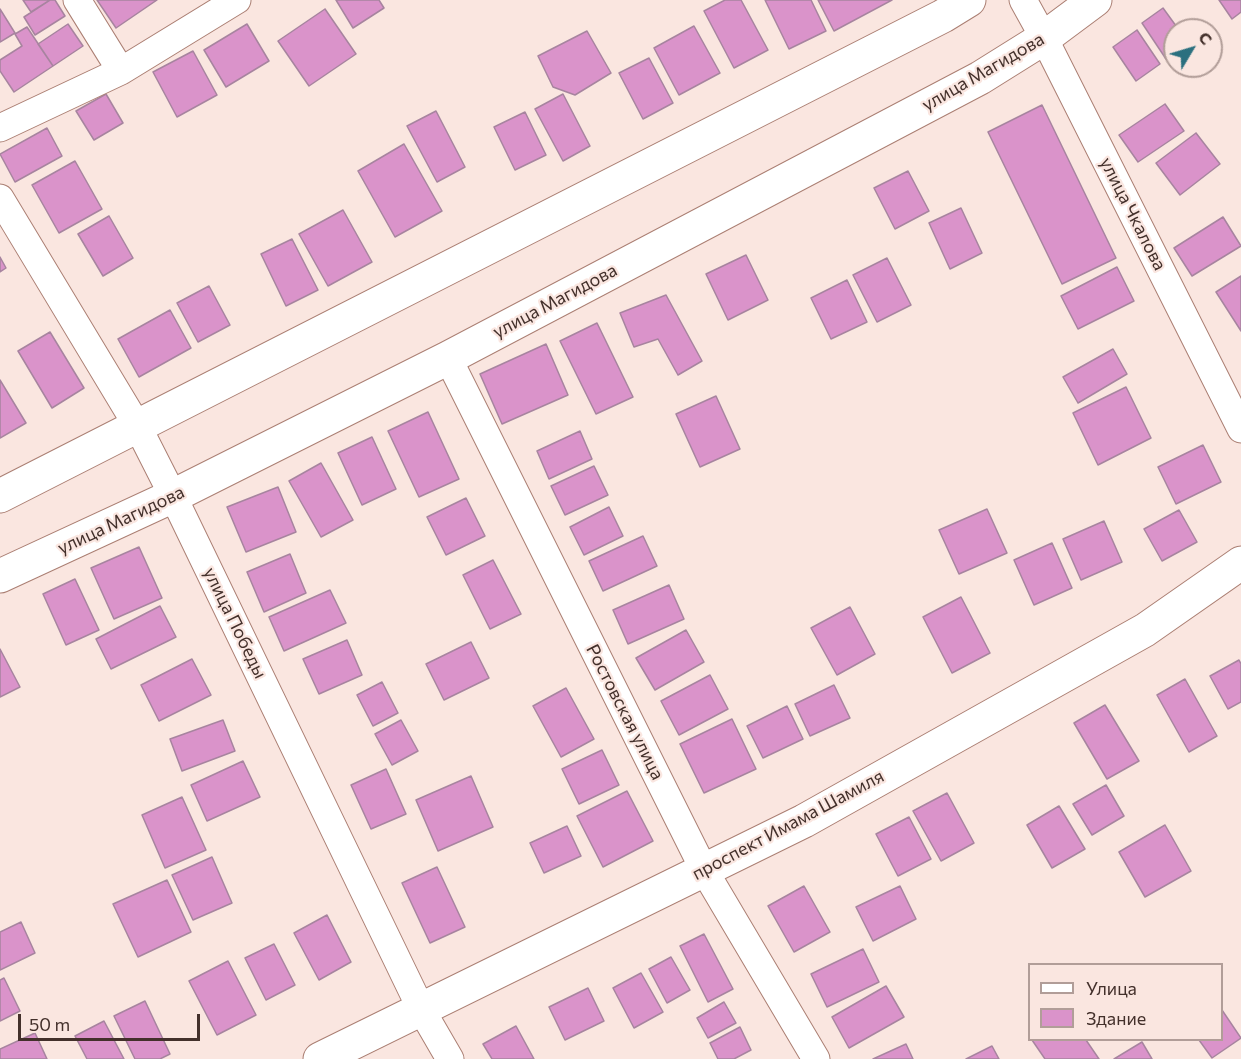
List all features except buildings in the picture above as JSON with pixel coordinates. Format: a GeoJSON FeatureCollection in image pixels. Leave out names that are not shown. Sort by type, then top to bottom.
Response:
{"type":"FeatureCollection","features":[{"type":"Feature","properties":{"kind":"main road"},"geometry":{"type":"LineString","coordinates":[[0,496],[943,16],[969,0]]}},
{"type":"Feature","properties":{"kind":"main road","name":"улица Магидова"},"geometry":{"type":"LineString","coordinates":[[0,576],[173,496],[448,358],[980,78],[1044,38],[1095,0]]}},
{"type":"Feature","properties":{"kind":"main road","name":"проспект Имама Шамиля"},"geometry":{"type":"LineString","coordinates":[[320,1059],[804,821],[1145,630],[1241,563]]}},
{"type":"Feature","properties":{"kind":"street"},"geometry":{"type":"LineString","coordinates":[[76,0],[121,71]]}},
{"type":"Feature","properties":{"kind":"street"},"geometry":{"type":"LineString","coordinates":[[0,128],[121,71],[237,0]]}},
{"type":"Feature","properties":{"kind":"street","name":"улица Чкалова"},"geometry":{"type":"LineString","coordinates":[[1023,0],[1241,429]]}},
{"type":"Feature","properties":{"kind":"street","name":"улица Победы"},"geometry":{"type":"LineString","coordinates":[[0,198],[138,427],[421,1009],[450,1059]]}},
{"type":"Feature","properties":{"kind":"street","name":"Ростовская улица"},"geometry":{"type":"LineString","coordinates":[[448,358],[704,870],[816,1059]]}}]}
